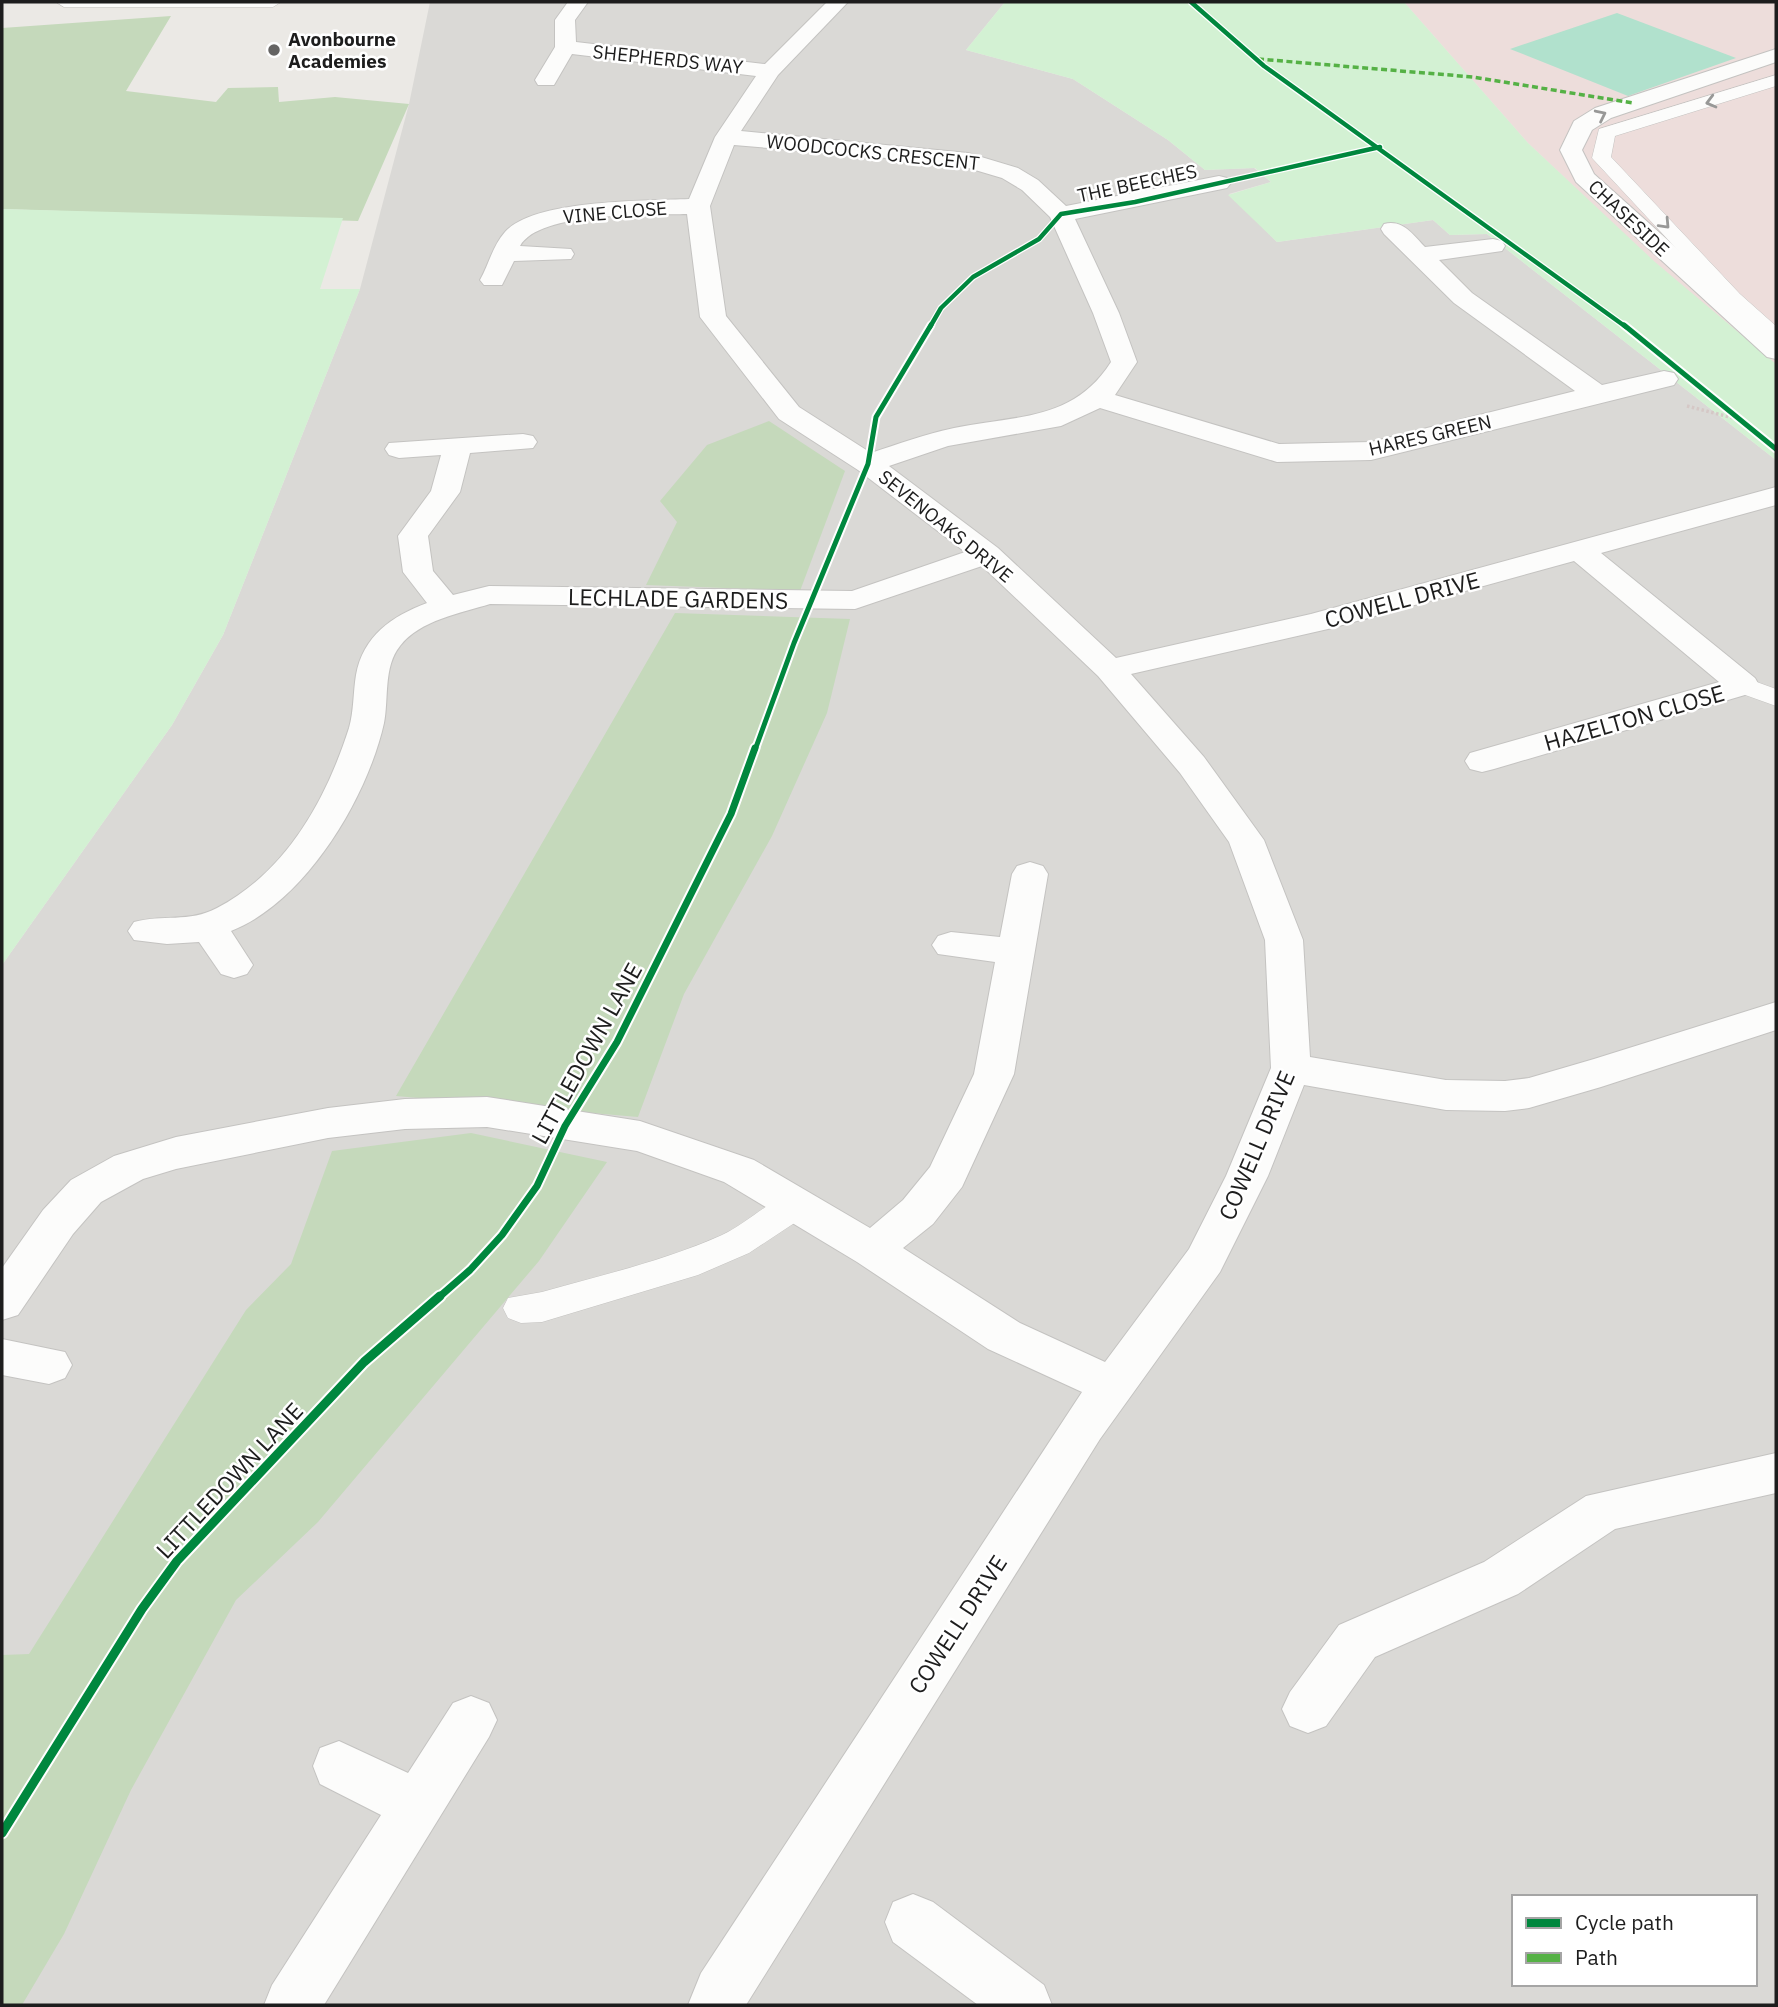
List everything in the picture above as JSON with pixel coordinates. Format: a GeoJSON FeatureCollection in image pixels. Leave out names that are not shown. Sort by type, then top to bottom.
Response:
{"type":"FeatureCollection","features":[{"type":"Feature","properties":{"kind":"street","name":"SHEPHERDS WAY"},"geometry":{"type":"LineString","coordinates":[[546,80],[566,47],[565,20],[578,2]]}},
{"type":"Feature","properties":{"kind":"street","name":"SEVENOAKS DRIVE"},"geometry":{"type":"LineString","coordinates":[[838,2],[770,71],[726,137],[698,206],[713,317],[789,413],[868,464],[987,554],[1109,668]]}},
{"type":"Feature","properties":{"kind":"street","name":"SHEPHERDS WAY"},"geometry":{"type":"LineString","coordinates":[[566,47],[614,56],[696,61],[770,71]]}},
{"type":"Feature","properties":{"kind":"street","name":"CHASESIDE"},"geometry":{"type":"LineString","coordinates":[[1776,55],[1603,113],[1582,126],[1571,150],[1584,177],[1776,351]]}},
{"type":"Feature","properties":{"kind":"street","name":"WOODCOCKS CRESCENT"},"geometry":{"type":"LineString","coordinates":[[726,137],[828,144],[968,160],[992,166],[1030,185],[1061,214],[1106,313],[1124,362],[1115,381],[1100,399]]}},
{"type":"Feature","properties":{"kind":"street","name":"THE BEECHES"},"geometry":{"type":"LineString","coordinates":[[1061,214],[1135,202],[1219,183]]}},
{"type":"Feature","properties":{"kind":"street","name":"VINE CLOSE"},"geometry":{"type":"LineString","coordinates":[[493,281],[508,253],[512,238],[522,228],[536,221],[572,214],[698,206]]}},
{"type":"Feature","properties":{"kind":"street"},"geometry":{"type":"LineString","coordinates":[[1393,229],[1463,298],[1597,394]]}},
{"type":"Feature","properties":{"kind":"street"},"geometry":{"type":"LineString","coordinates":[[1420,255],[1493,246]]}},
{"type":"Feature","properties":{"kind":"street","name":"VINE CLOSE"},"geometry":{"type":"LineString","coordinates":[[508,253],[562,254]]}},
{"type":"Feature","properties":{"kind":"street","name":"HARES GREEN"},"geometry":{"type":"LineString","coordinates":[[1100,399],[1277,453],[1371,451],[1664,379]]}},
{"type":"Feature","properties":{"kind":"street"},"geometry":{"type":"LineString","coordinates":[[868,464],[936,440],[1029,425],[1077,410],[1100,399]]}},
{"type":"Feature","properties":{"kind":"street"},"geometry":{"type":"LineString","coordinates":[[399,449],[523,442]]}},
{"type":"Feature","properties":{"kind":"street"},"geometry":{"type":"LineString","coordinates":[[446,607],[418,572],[413,536],[444,492],[458,446]]}},
{"type":"Feature","properties":{"kind":"street","name":"COWELL DRIVE"},"geometry":{"type":"LineString","coordinates":[[716,2005],[721,1993],[1069,1448],[1205,1260],[1247,1177],[1291,1068],[1284,940],[1246,841],[1192,765],[1109,668],[1303,626],[1776,496]]}},
{"type":"Feature","properties":{"kind":"street","name":"HAZELTON CLOSE"},"geometry":{"type":"LineString","coordinates":[[1579,550],[1743,685]]}},
{"type":"Feature","properties":{"kind":"street","name":"LECHLADE GARDENS"},"geometry":{"type":"LineString","coordinates":[[147,931],[198,930],[228,919],[296,864],[325,824],[349,775],[368,718],[369,684],[377,656],[390,636],[422,616],[489,595],[855,600],[987,554]]}},
{"type":"Feature","properties":{"kind":"street","name":"HAZELTON CLOSE"},"geometry":{"type":"LineString","coordinates":[[1482,761],[1743,685]]}},
{"type":"Feature","properties":{"kind":"street"},"geometry":{"type":"LineString","coordinates":[[873,1250],[918,1212],[947,1176],[994,1074],[1030,874]]}},
{"type":"Feature","properties":{"kind":"street"},"geometry":{"type":"LineString","coordinates":[[208,926],[233,965]]}},
{"type":"Feature","properties":{"kind":"street"},"geometry":{"type":"LineString","coordinates":[[951,945],[1016,951]]}},
{"type":"Feature","properties":{"kind":"street"},"geometry":{"type":"LineString","coordinates":[[1291,1068],[1446,1095],[1505,1096],[1529,1093],[1601,1072],[1776,1016]]}},
{"type":"Feature","properties":{"kind":"street"},"geometry":{"type":"LineString","coordinates":[[2,1302],[58,1222],[86,1191],[129,1167],[176,1153],[328,1123],[405,1114],[487,1112],[640,1136],[739,1171],[873,1250],[1004,1336],[1113,1386]]}},
{"type":"Feature","properties":{"kind":"street"},"geometry":{"type":"LineString","coordinates":[[2,1357],[49,1365]]}},
{"type":"Feature","properties":{"kind":"street"},"geometry":{"type":"LineString","coordinates":[[1308,1709],[1357,1641],[1501,1578],[1603,1511],[1776,1473]]}},
{"type":"Feature","properties":{"kind":"street"},"geometry":{"type":"LineString","coordinates":[[292,2005],[471,1720]]}},
{"type":"Feature","properties":{"kind":"street"},"geometry":{"type":"LineString","coordinates":[[338,1766],[418,1806]]}},
{"type":"Feature","properties":{"kind":"street"},"geometry":{"type":"LineString","coordinates":[[913,1922],[1024,2005]]}},
{"type":"Feature","properties":{"kind":"lane"},"geometry":{"type":"LineString","coordinates":[[64,2],[273,2]]}},
{"type":"Feature","properties":{"kind":"lane"},"geometry":{"type":"LineString","coordinates":[[1776,80],[1719,100],[1633,122],[1606,133],[1601,158],[1732,298],[1776,337]]}},
{"type":"Feature","properties":{"kind":"lane"},"geometry":{"type":"LineString","coordinates":[[1743,685],[1776,698]]}},
{"type":"Feature","properties":{"kind":"lane"},"geometry":{"type":"LineString","coordinates":[[521,1308],[542,1307],[685,1265],[737,1243],[796,1205]]}},
{"type":"Feature","properties":{"kind":"path"},"geometry":{"type":"LineString","coordinates":[[1723,404],[1748,425]]}},
{"type":"Feature","properties":{"kind":"shaded area"},"geometry":{"type":"Polygon","coordinates":[[[430,2],[1005,2],[966,50],[1073,79],[1168,140],[1205,170],[1254,168],[1271,182],[1229,194],[1277,242],[1433,220],[1450,235],[1487,234],[1776,460],[1776,2005],[2,2005],[2,965],[172,725],[223,635],[360,289],[409,104],[430,2]]]}},
{"type":"Feature","properties":{"kind":"shaded area"},"geometry":{"type":"Polygon","coordinates":[[[1404,2],[1776,2],[1776,365],[1678,285],[1528,143],[1404,2]]]}},
{"type":"Feature","properties":{"kind":"green space"},"geometry":{"type":"Polygon","coordinates":[[[1005,2],[1404,2],[1528,143],[1655,262],[1776,364],[1776,460],[1487,234],[1450,235],[1433,220],[1277,242],[1228,195],[1271,182],[1255,168],[1205,170],[1168,140],[1073,79],[966,50],[1005,2]]]}},
{"type":"Feature","properties":{"kind":"green space"},"geometry":{"type":"Polygon","coordinates":[[[1617,13],[1736,58],[1628,96],[1510,49],[1617,13]]]}},
{"type":"Feature","properties":{"kind":"green space"},"geometry":{"type":"Polygon","coordinates":[[[171,16],[126,91],[216,102],[228,88],[278,87],[279,102],[335,97],[409,104],[358,221],[2,209],[2,28],[171,16]]]}},
{"type":"Feature","properties":{"kind":"green space"},"geometry":{"type":"Polygon","coordinates":[[[2,209],[343,218],[320,289],[360,289],[223,635],[172,725],[2,965],[2,209]]]}},
{"type":"Feature","properties":{"kind":"green space"},"geometry":{"type":"Polygon","coordinates":[[[769,421],[845,471],[800,591],[646,585],[677,522],[660,501],[707,445],[769,421]]]}},
{"type":"Feature","properties":{"kind":"green space"},"geometry":{"type":"Polygon","coordinates":[[[675,613],[850,619],[827,713],[772,836],[684,994],[638,1117],[396,1096],[675,613]]]}},
{"type":"Feature","properties":{"kind":"green space"},"geometry":{"type":"Polygon","coordinates":[[[471,1133],[607,1162],[539,1261],[318,1522],[236,1600],[131,1790],[64,1934],[22,2005],[2,2005],[2,1655],[29,1654],[246,1310],[291,1264],[332,1151],[471,1133]]]}},
{"type":"Feature","properties":{"kind":"marked path"},"geometry":{"type":"LineString","coordinates":[[1258,59],[1473,77],[1633,103]]}},
{"type":"Feature","properties":{"kind":"cycle path"},"geometry":{"type":"LineString","coordinates":[[1191,2],[1264,66],[1651,345],[1776,449]]}},
{"type":"Feature","properties":{"kind":"cycle path","name":"LITTLEDOWN LANE"},"geometry":{"type":"LineString","coordinates":[[2,1833],[142,1609],[177,1561],[364,1362],[470,1270],[502,1235],[537,1186],[565,1126],[617,1042],[731,814],[794,643],[868,464],[876,417],[941,308],[973,277],[1039,239],[1061,214],[1135,202],[1380,147]]}},
{"type":"Feature","properties":{"kind":"place","name":"Avonbourne Academies"},"geometry":{"type":"Point","coordinates":[274,50]}}]}
